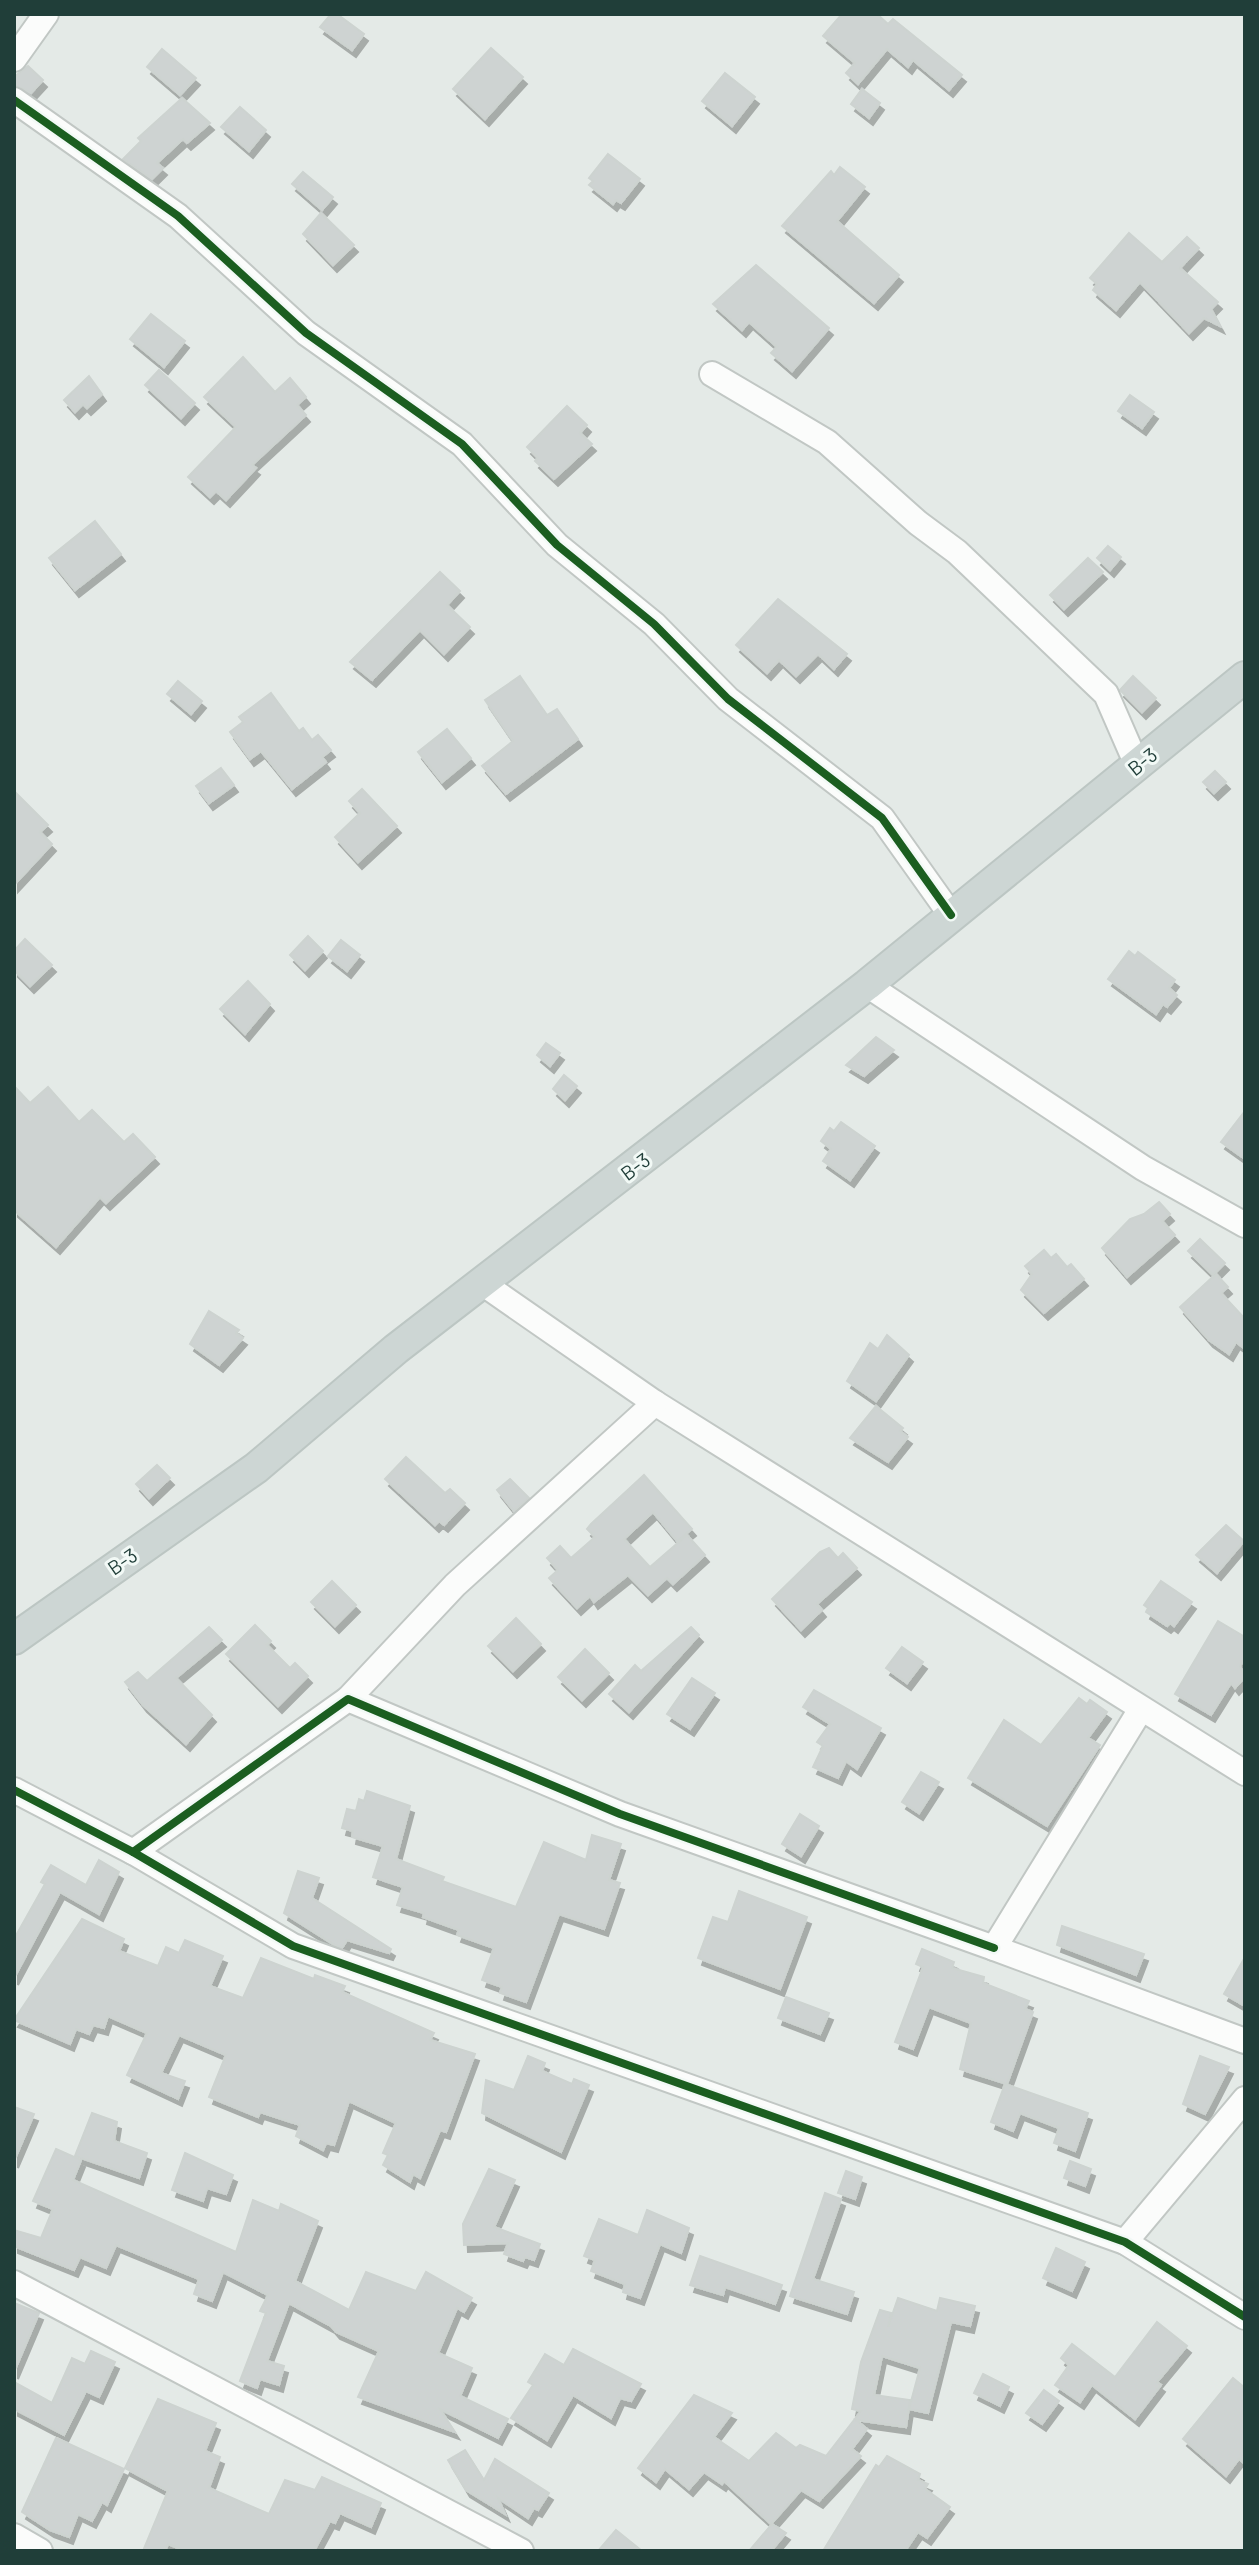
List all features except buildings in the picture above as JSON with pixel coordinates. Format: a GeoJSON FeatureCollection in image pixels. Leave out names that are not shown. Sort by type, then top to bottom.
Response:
{"type":"FeatureCollection","features":[{"type":"Feature","properties":{"kind":"main road","name":"B-3"},"geometry":{"type":"LineString","coordinates":[[14,1639],[256,1468],[396,1349],[867,985],[1245,677]]}},
{"type":"Feature","properties":{"kind":"street"},"geometry":{"type":"LineString","coordinates":[[14,59],[46,14]]}},
{"type":"Feature","properties":{"kind":"street"},"geometry":{"type":"LineString","coordinates":[[14,100],[178,216],[306,333],[462,444],[557,545],[654,624],[728,699],[882,818],[951,915]]}},
{"type":"Feature","properties":{"kind":"street"},"geometry":{"type":"LineString","coordinates":[[712,374],[827,442],[918,523],[957,552],[1106,694],[1137,765]]}},
{"type":"Feature","properties":{"kind":"street"},"geometry":{"type":"LineString","coordinates":[[867,985],[1143,1168],[1245,1225]]}},
{"type":"Feature","properties":{"kind":"street"},"geometry":{"type":"LineString","coordinates":[[482,1283],[655,1403],[1245,1773]]}},
{"type":"Feature","properties":{"kind":"street"},"geometry":{"type":"LineString","coordinates":[[133,1852],[348,1699],[455,1585],[655,1403]]}},
{"type":"Feature","properties":{"kind":"street"},"geometry":{"type":"LineString","coordinates":[[348,1699],[620,1814],[1245,2041]]}},
{"type":"Feature","properties":{"kind":"street"},"geometry":{"type":"LineString","coordinates":[[994,1948],[1141,1709]]}},
{"type":"Feature","properties":{"kind":"street"},"geometry":{"type":"LineString","coordinates":[[14,1790],[133,1852],[293,1946],[1125,2242],[1245,2317]]}},
{"type":"Feature","properties":{"kind":"street"},"geometry":{"type":"LineString","coordinates":[[1125,2242],[1245,2099]]}},
{"type":"Feature","properties":{"kind":"street"},"geometry":{"type":"LineString","coordinates":[[14,2283],[521,2551]]}},
{"type":"Feature","properties":{"kind":"street"},"geometry":{"type":"LineString","coordinates":[[14,2536],[40,2551]]}},
{"type":"Feature","properties":{"kind":"cycle path"},"geometry":{"type":"LineString","coordinates":[[14,100],[178,216],[306,333],[462,444],[557,545],[654,624],[728,699],[882,818],[951,915]]}},
{"type":"Feature","properties":{"kind":"cycle path"},"geometry":{"type":"LineString","coordinates":[[14,1790],[133,1852],[348,1699],[620,1814],[994,1948]]}},
{"type":"Feature","properties":{"kind":"cycle path"},"geometry":{"type":"LineString","coordinates":[[133,1852],[293,1946],[1125,2242],[1245,2317]]}}]}
